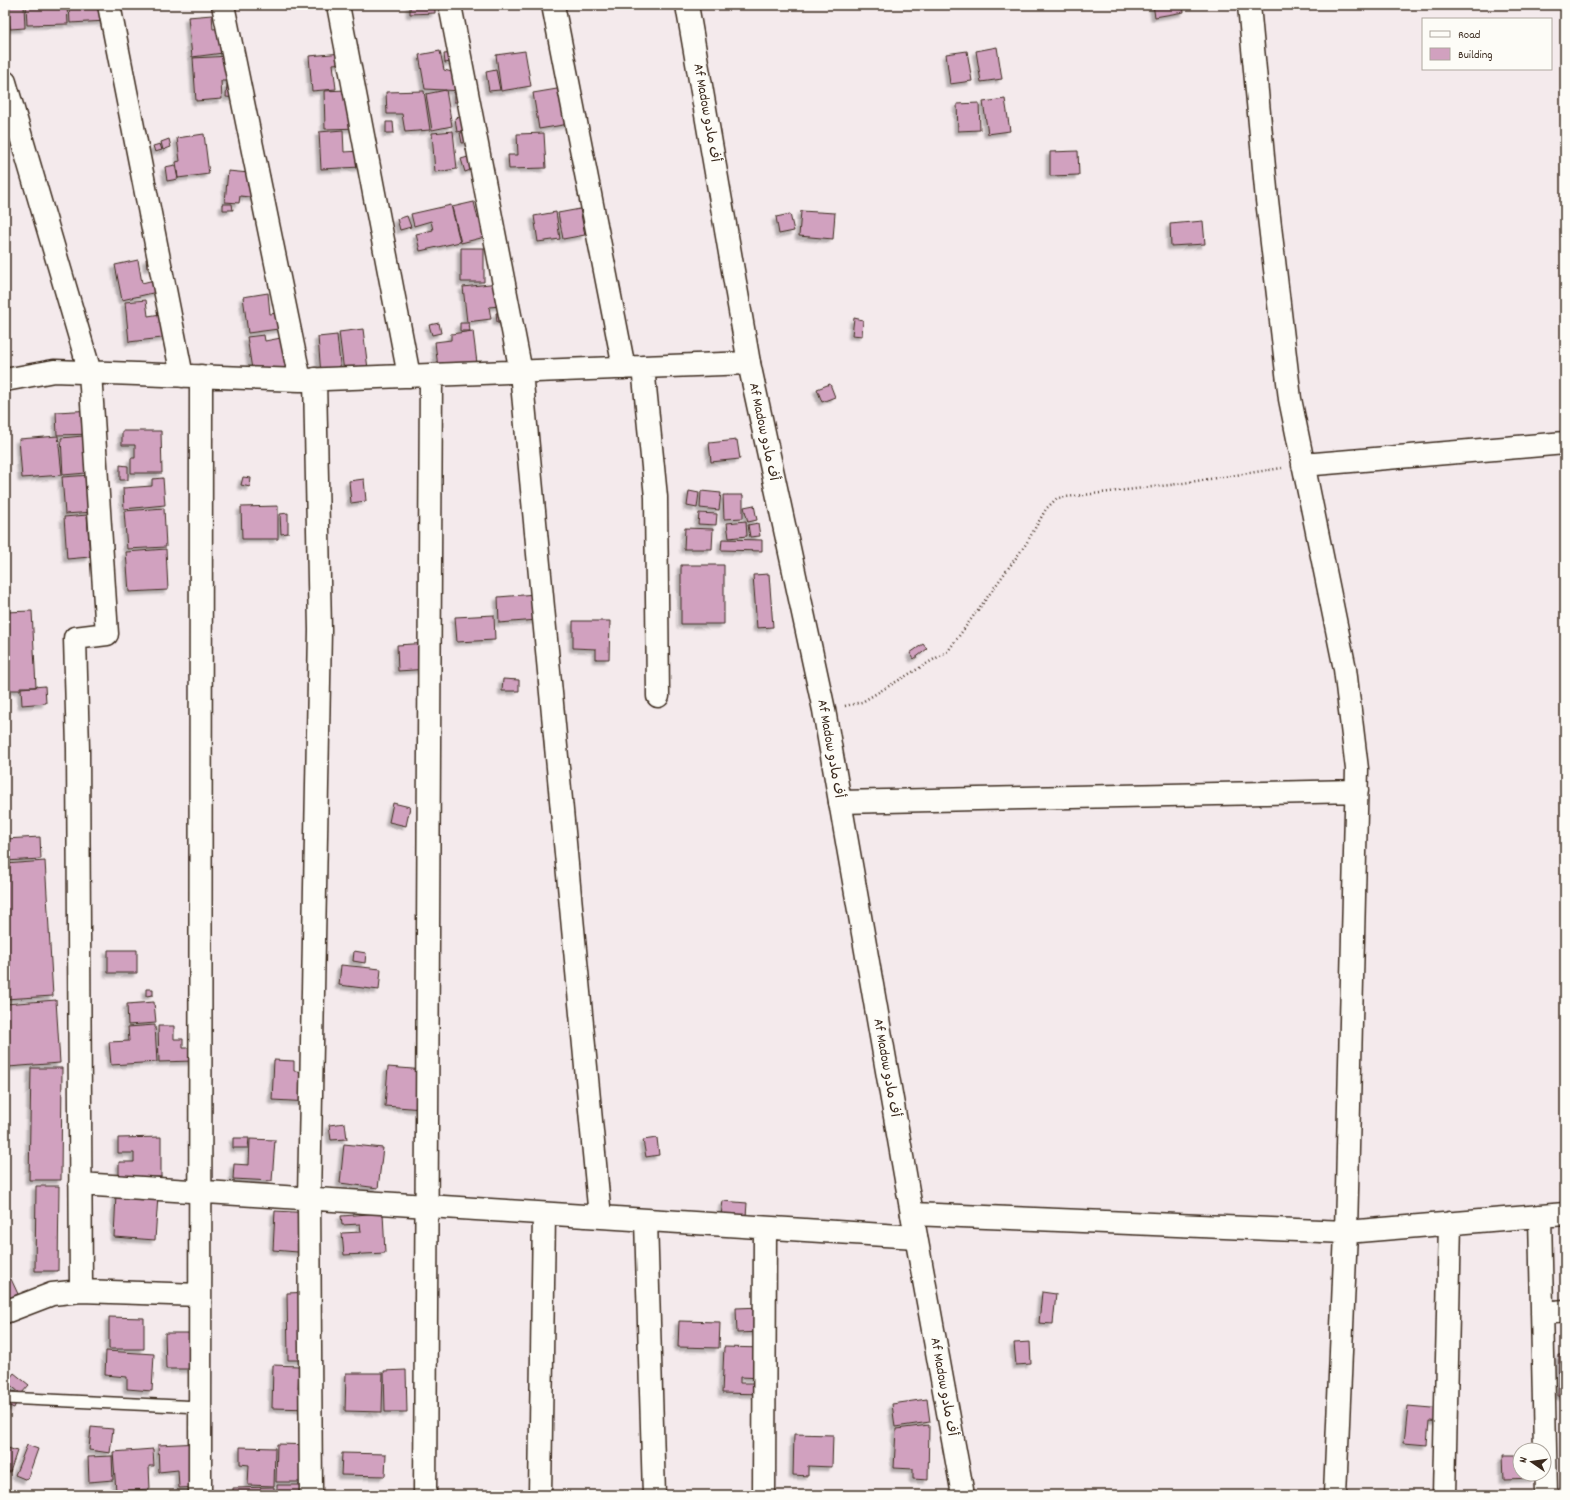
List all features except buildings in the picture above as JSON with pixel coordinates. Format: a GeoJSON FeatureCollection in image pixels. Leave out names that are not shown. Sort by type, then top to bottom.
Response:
{"type":"FeatureCollection","features":[{"type":"Feature","properties":{"kind":"street"},"geometry":{"type":"LineString","coordinates":[[109,5],[192,376],[200,1192],[200,1495]]}},
{"type":"Feature","properties":{"kind":"street"},"geometry":{"type":"LineString","coordinates":[[224,5],[308,380],[320,630],[309,1198],[311,1495]]}},
{"type":"Feature","properties":{"kind":"street"},"geometry":{"type":"LineString","coordinates":[[338,5],[409,376]]}},
{"type":"Feature","properties":{"kind":"street"},"geometry":{"type":"LineString","coordinates":[[450,5],[521,372],[600,1217]]}},
{"type":"Feature","properties":{"kind":"street"},"geometry":{"type":"LineString","coordinates":[[553,5],[633,367],[656,497],[658,696]]}},
{"type":"Feature","properties":{"kind":"street","name":"Af Madow أف مادو"},"geometry":{"type":"LineString","coordinates":[[687,5],[748,363],[824,710],[916,1238],[963,1495]]}},
{"type":"Feature","properties":{"kind":"street"},"geometry":{"type":"LineString","coordinates":[[1249,5],[1267,200],[1290,399],[1302,465],[1345,669],[1358,769],[1346,1232],[1335,1495]]}},
{"type":"Feature","properties":{"kind":"street"},"geometry":{"type":"LineString","coordinates":[[5,82],[90,372],[107,634],[75,638],[78,749],[81,1291]]}},
{"type":"Feature","properties":{"kind":"street"},"geometry":{"type":"LineString","coordinates":[[5,380],[54,371],[308,380],[748,363]]}},
{"type":"Feature","properties":{"kind":"street"},"geometry":{"type":"LineString","coordinates":[[425,1495],[431,375]]}},
{"type":"Feature","properties":{"kind":"street"},"geometry":{"type":"LineString","coordinates":[[1302,465],[1565,443]]}},
{"type":"Feature","properties":{"kind":"street"},"geometry":{"type":"LineString","coordinates":[[840,802],[1357,791]]}},
{"type":"Feature","properties":{"kind":"street"},"geometry":{"type":"LineString","coordinates":[[80,1184],[916,1238]]}},
{"type":"Feature","properties":{"kind":"street"},"geometry":{"type":"LineString","coordinates":[[540,1495],[544,1214]]}},
{"type":"Feature","properties":{"kind":"street"},"geometry":{"type":"LineString","coordinates":[[912,1214],[1346,1232],[1565,1214]]}},
{"type":"Feature","properties":{"kind":"street"},"geometry":{"type":"LineString","coordinates":[[1540,1216],[1546,1495]]}},
{"type":"Feature","properties":{"kind":"street"},"geometry":{"type":"LineString","coordinates":[[646,1220],[654,1495]]}},
{"type":"Feature","properties":{"kind":"street"},"geometry":{"type":"LineString","coordinates":[[1444,1495],[1450,1223]]}},
{"type":"Feature","properties":{"kind":"street"},"geometry":{"type":"LineString","coordinates":[[764,1495],[765,1228]]}},
{"type":"Feature","properties":{"kind":"street"},"geometry":{"type":"LineString","coordinates":[[5,1312],[52,1294],[81,1291],[200,1295]]}},
{"type":"Feature","properties":{"kind":"street"},"geometry":{"type":"LineString","coordinates":[[1542,1314],[1565,1311]]}},
{"type":"Feature","properties":{"kind":"lane"},"geometry":{"type":"LineString","coordinates":[[5,1398],[200,1407]]}},
{"type":"Feature","properties":{"kind":"path"},"geometry":{"type":"LineString","coordinates":[[824,710],[862,702],[948,651],[1026,544],[1046,509],[1057,498],[1170,486],[1302,465]]}}]}
